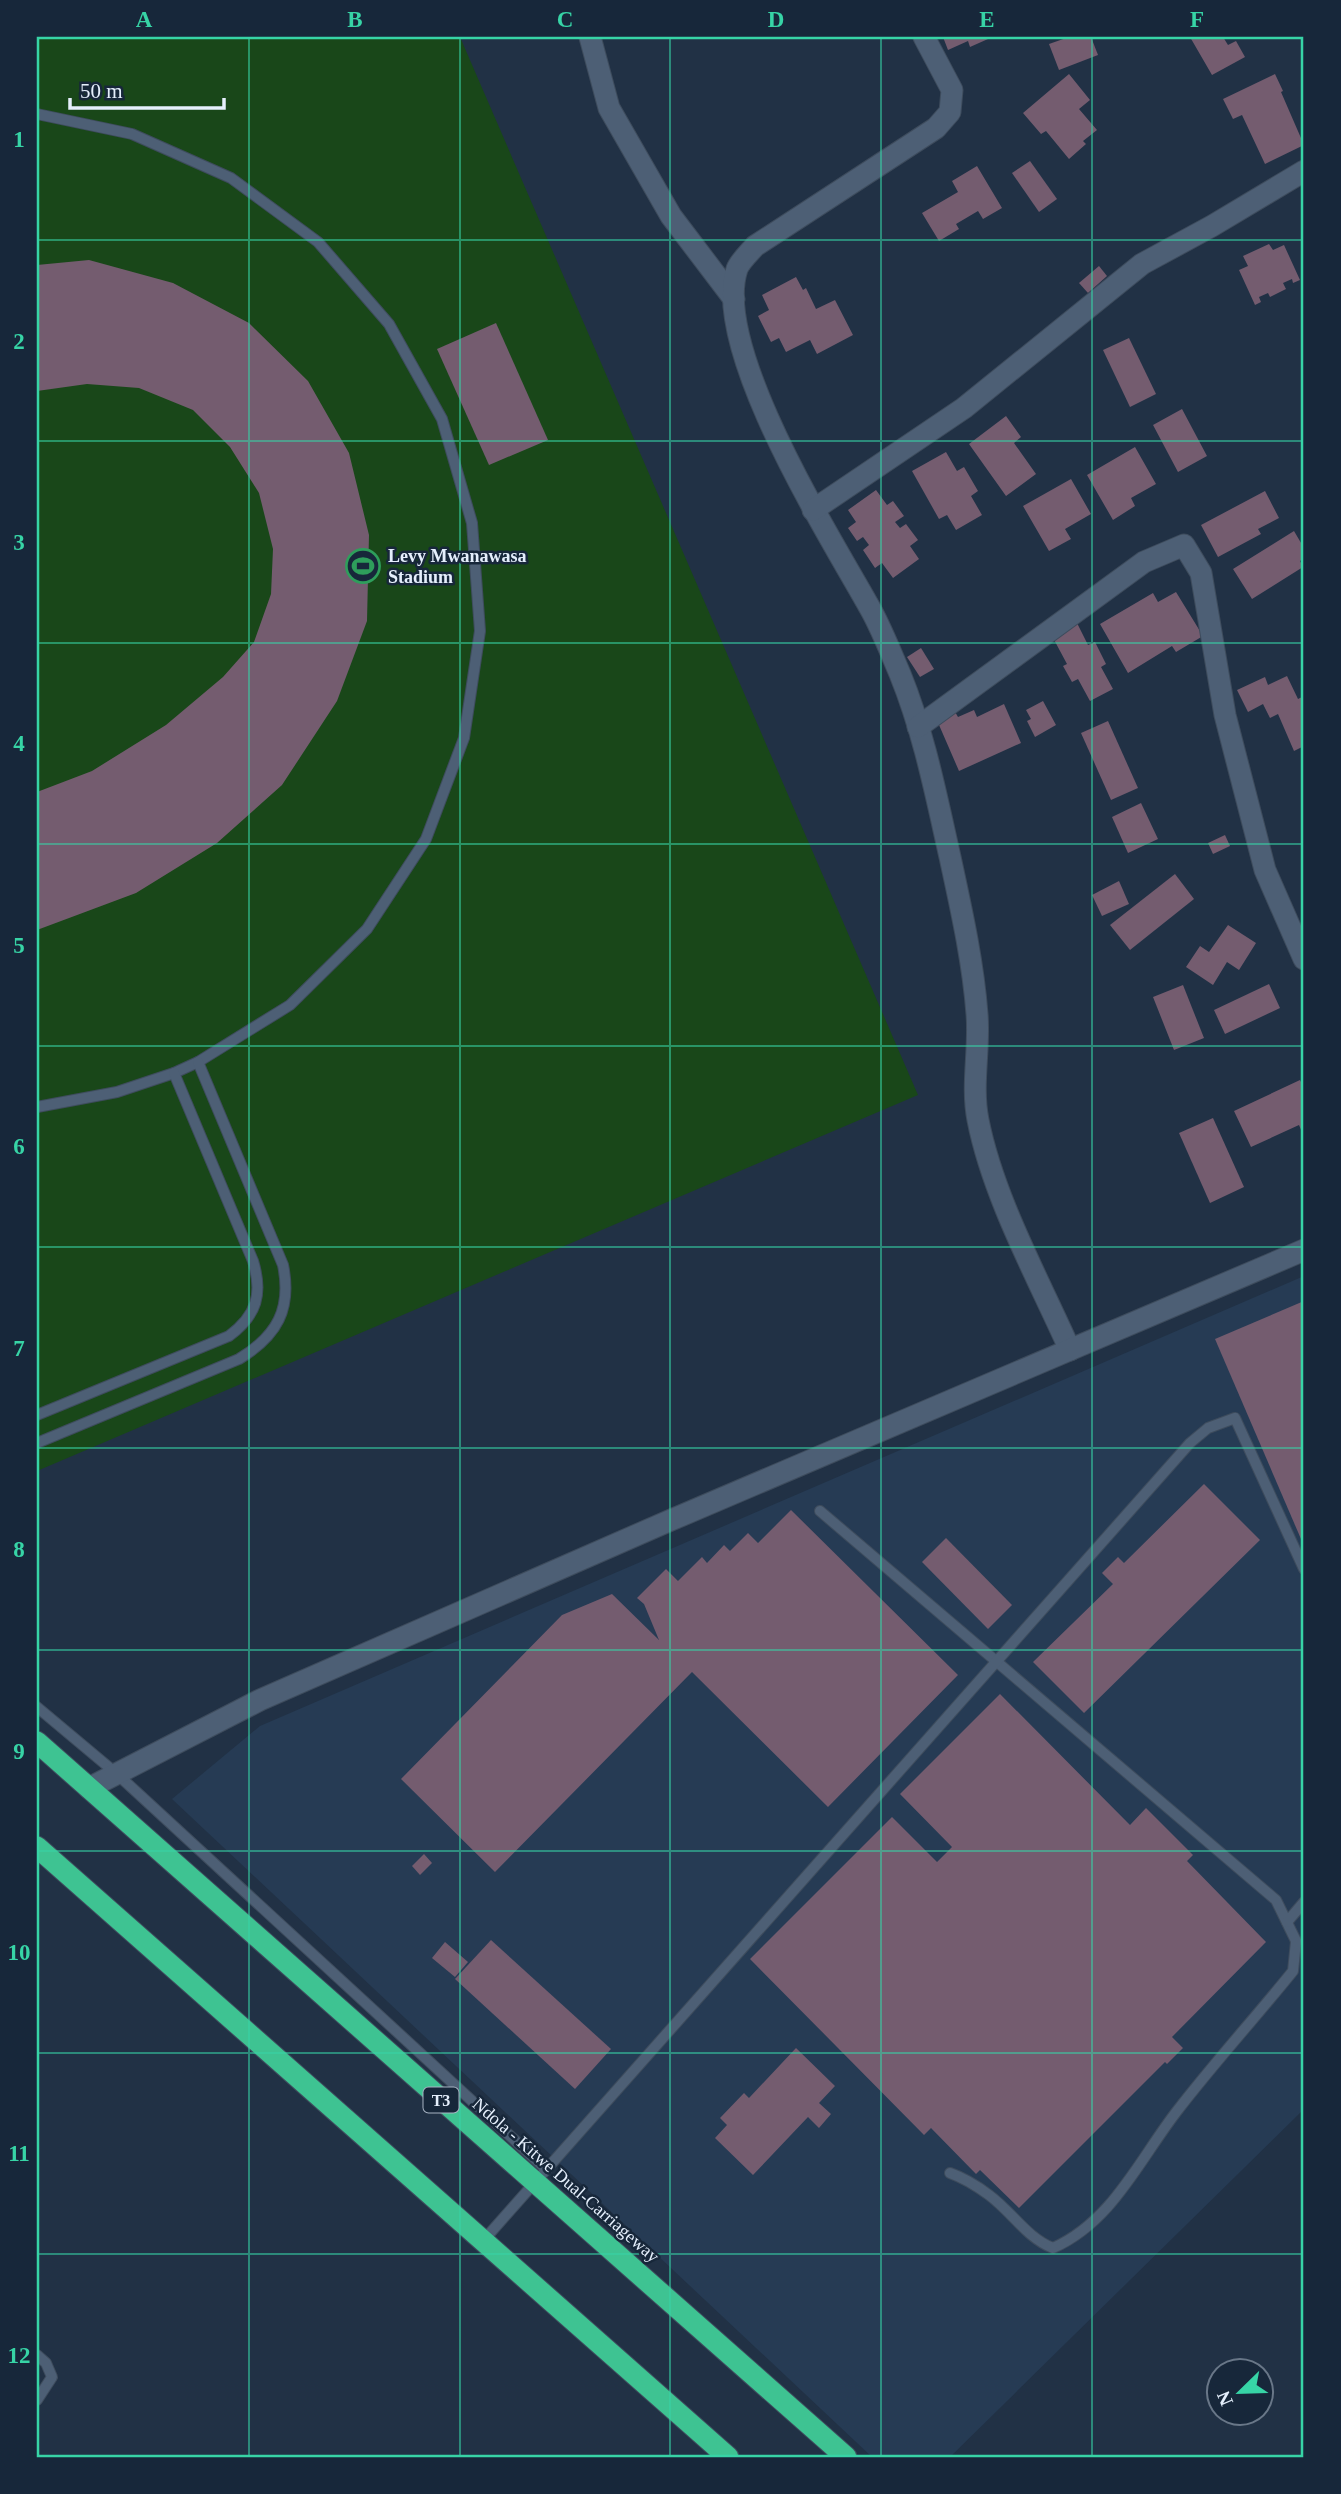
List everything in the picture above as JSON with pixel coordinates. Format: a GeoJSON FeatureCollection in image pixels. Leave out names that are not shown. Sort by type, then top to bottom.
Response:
{"type":"FeatureCollection","features":[{"type":"Feature","properties":{"kind":"highway","name":"Ndola - Kitwe Dual-Carriageway"},"geometry":{"type":"LineString","coordinates":[[37,1742],[540,2176],[846,2457]]}},
{"type":"Feature","properties":{"kind":"highway"},"geometry":{"type":"LineString","coordinates":[[37,1847],[727,2457]]}},
{"type":"Feature","properties":{"kind":"street"},"geometry":{"type":"LineString","coordinates":[[590,37],[609,108],[671,216],[734,299]]}},
{"type":"Feature","properties":{"kind":"street"},"geometry":{"type":"LineString","coordinates":[[924,37],[951,90],[950,112],[936,128],[755,246],[737,267],[734,299],[737,331],[751,377],[813,510],[873,613],[901,677],[929,760],[962,913],[977,1013],[976,1111],[984,1147],[1008,1210],[1070,1350]]}},
{"type":"Feature","properties":{"kind":"street"},"geometry":{"type":"LineString","coordinates":[[813,510],[964,408],[1142,264],[1304,172]]}},
{"type":"Feature","properties":{"kind":"street"},"geometry":{"type":"LineString","coordinates":[[918,727],[1144,562],[1184,545],[1201,573],[1225,715],[1265,870],[1304,959]]}},
{"type":"Feature","properties":{"kind":"street"},"geometry":{"type":"LineString","coordinates":[[89,1788],[260,1700],[671,1520],[1304,1251]]}},
{"type":"Feature","properties":{"kind":"lane"},"geometry":{"type":"LineString","coordinates":[[37,114],[132,134],[231,178],[318,242],[389,324],[442,419],[472,523],[480,631],[464,738],[426,839],[366,929],[290,1005],[198,1062],[117,1092],[37,1107]]}},
{"type":"Feature","properties":{"kind":"lane"},"geometry":{"type":"LineString","coordinates":[[37,1443],[239,1359],[268,1337],[279,1320],[286,1302],[287,1284],[283,1265],[198,1062]]}},
{"type":"Feature","properties":{"kind":"lane"},"geometry":{"type":"LineString","coordinates":[[37,1415],[229,1336],[242,1326],[255,1304],[259,1279],[253,1261],[174,1073]]}},
{"type":"Feature","properties":{"kind":"lane"},"geometry":{"type":"LineString","coordinates":[[483,2241],[1190,1443],[1208,1428],[1236,1418],[1304,1569]]}},
{"type":"Feature","properties":{"kind":"lane"},"geometry":{"type":"LineString","coordinates":[[820,1511],[998,1660],[1276,1900],[1296,1941],[1293,1971],[1177,2111],[1107,2211],[1072,2240],[1053,2248],[1038,2243],[990,2195],[950,2172]]}},
{"type":"Feature","properties":{"kind":"lane"},"geometry":{"type":"LineString","coordinates":[[37,1707],[117,1774],[540,2176]]}},
{"type":"Feature","properties":{"kind":"lane"},"geometry":{"type":"LineString","coordinates":[[1287,1922],[1304,1902]]}},
{"type":"Feature","properties":{"kind":"lane"},"geometry":{"type":"LineString","coordinates":[[37,2355],[46,2363],[52,2378],[37,2400]]}},
{"type":"Feature","properties":{"kind":"shaded area"},"geometry":{"type":"Polygon","coordinates":[[[1304,1276],[1304,2109],[950,2457],[872,2457],[172,1799],[260,1726],[1304,1276]]]}},
{"type":"Feature","properties":{"kind":"green space","name":"Levy Mwanawasa Stadium"},"geometry":{"type":"Polygon","coordinates":[[[37,37],[460,37],[918,1095],[37,1471],[37,37]]]}},
{"type":"Feature","properties":{"kind":"building"},"geometry":{"type":"Polygon","coordinates":[[[943,37],[988,39],[970,47],[968,41],[948,50],[943,37]]]}},
{"type":"Feature","properties":{"kind":"building"},"geometry":{"type":"Polygon","coordinates":[[[1069,37],[1091,37],[1098,55],[1059,70],[1049,44],[1069,37]]]}},
{"type":"Feature","properties":{"kind":"building"},"geometry":{"type":"Polygon","coordinates":[[[1190,37],[1223,37],[1228,45],[1236,41],[1245,57],[1212,75],[1190,37]]]}},
{"type":"Feature","properties":{"kind":"building"},"geometry":{"type":"Polygon","coordinates":[[[1069,74],[1090,100],[1079,109],[1097,130],[1083,141],[1086,144],[1069,159],[1046,131],[1041,134],[1023,113],[1069,74]]]}},
{"type":"Feature","properties":{"kind":"building"},"geometry":{"type":"Polygon","coordinates":[[[1275,74],[1304,145],[1265,164],[1242,115],[1233,119],[1223,99],[1275,74]]]}},
{"type":"Feature","properties":{"kind":"building"},"geometry":{"type":"Polygon","coordinates":[[[1030,161],[1057,199],[1039,212],[1012,173],[1030,161]]]}},
{"type":"Feature","properties":{"kind":"building"},"geometry":{"type":"Polygon","coordinates":[[[977,166],[1002,208],[983,219],[978,211],[956,224],[959,229],[939,241],[922,213],[958,192],[952,181],[977,166]]]}},
{"type":"Feature","properties":{"kind":"building"},"geometry":{"type":"Polygon","coordinates":[[[1269,244],[1273,250],[1284,245],[1300,280],[1293,283],[1292,279],[1283,283],[1286,289],[1270,297],[1268,293],[1259,297],[1261,302],[1255,305],[1239,270],[1248,266],[1243,256],[1269,244]]]}},
{"type":"Feature","properties":{"kind":"building"},"geometry":{"type":"Polygon","coordinates":[[[89,260],[173,283],[249,323],[308,381],[349,453],[369,535],[367,621],[337,701],[282,785],[217,843],[136,893],[37,930],[37,792],[92,771],[166,725],[223,677],[254,642],[271,594],[273,549],[259,493],[230,447],[193,410],[139,388],[87,384],[37,391],[37,265],[89,260]]]}},
{"type":"Feature","properties":{"kind":"building"},"geometry":{"type":"Polygon","coordinates":[[[1099,266],[1107,276],[1088,293],[1079,283],[1099,266]]]}},
{"type":"Feature","properties":{"kind":"building"},"geometry":{"type":"Polygon","coordinates":[[[796,277],[803,290],[806,288],[816,309],[835,300],[853,335],[817,354],[810,340],[786,352],[779,338],[771,342],[758,316],[769,310],[762,295],[796,277]]]}},
{"type":"Feature","properties":{"kind":"building"},"geometry":{"type":"Polygon","coordinates":[[[496,323],[548,440],[489,465],[437,349],[496,323]]]}},
{"type":"Feature","properties":{"kind":"building"},"geometry":{"type":"Polygon","coordinates":[[[1129,338],[1156,394],[1130,407],[1103,350],[1129,338]]]}},
{"type":"Feature","properties":{"kind":"building"},"geometry":{"type":"Polygon","coordinates":[[[1182,409],[1207,456],[1178,472],[1153,425],[1182,409]]]}},
{"type":"Feature","properties":{"kind":"building"},"geometry":{"type":"Polygon","coordinates":[[[1006,416],[1021,437],[1014,443],[1036,474],[1006,496],[969,444],[1006,416]]]}},
{"type":"Feature","properties":{"kind":"building"},"geometry":{"type":"Polygon","coordinates":[[[1135,447],[1156,484],[1131,498],[1135,506],[1113,520],[1087,475],[1135,447]]]}},
{"type":"Feature","properties":{"kind":"building"},"geometry":{"type":"Polygon","coordinates":[[[946,452],[957,471],[964,467],[978,491],[971,496],[982,515],[956,530],[947,515],[939,519],[912,471],[946,452]]]}},
{"type":"Feature","properties":{"kind":"building"},"geometry":{"type":"Polygon","coordinates":[[[1071,479],[1091,514],[1065,529],[1071,539],[1049,551],[1023,506],[1071,479]]]}},
{"type":"Feature","properties":{"kind":"building"},"geometry":{"type":"Polygon","coordinates":[[[876,490],[887,505],[893,501],[904,516],[895,522],[900,528],[906,524],[918,540],[910,546],[919,559],[893,578],[882,563],[875,568],[863,550],[869,545],[863,537],[857,541],[848,528],[856,522],[848,510],[876,490]]]}},
{"type":"Feature","properties":{"kind":"building"},"geometry":{"type":"Polygon","coordinates":[[[1265,491],[1279,518],[1258,529],[1261,534],[1218,557],[1201,525],[1265,491]]]}},
{"type":"Feature","properties":{"kind":"building"},"geometry":{"type":"Polygon","coordinates":[[[1294,531],[1304,548],[1304,558],[1300,561],[1303,567],[1252,599],[1233,569],[1294,531]]]}},
{"type":"Feature","properties":{"kind":"building"},"geometry":{"type":"Polygon","coordinates":[[[1176,592],[1203,636],[1176,652],[1172,646],[1128,673],[1100,624],[1153,593],[1158,602],[1176,592]]]}},
{"type":"Feature","properties":{"kind":"building"},"geometry":{"type":"Polygon","coordinates":[[[1077,623],[1088,645],[1095,642],[1106,664],[1101,667],[1113,689],[1090,701],[1078,679],[1072,682],[1063,666],[1067,664],[1052,636],[1077,623]]]}},
{"type":"Feature","properties":{"kind":"building"},"geometry":{"type":"Polygon","coordinates":[[[921,648],[934,669],[920,677],[907,657],[921,648]]]}},
{"type":"Feature","properties":{"kind":"building"},"geometry":{"type":"Polygon","coordinates":[[[1287,676],[1298,699],[1304,696],[1304,746],[1294,751],[1278,714],[1270,718],[1263,704],[1248,712],[1237,690],[1265,677],[1268,685],[1287,676]]]}},
{"type":"Feature","properties":{"kind":"building"},"geometry":{"type":"Polygon","coordinates":[[[1043,701],[1056,725],[1035,737],[1027,721],[1031,719],[1026,710],[1043,701]]]}},
{"type":"Feature","properties":{"kind":"building"},"geometry":{"type":"Polygon","coordinates":[[[1004,704],[1021,743],[959,771],[936,718],[954,710],[958,717],[974,710],[977,717],[1004,704]]]}},
{"type":"Feature","properties":{"kind":"building"},"geometry":{"type":"Polygon","coordinates":[[[1108,721],[1138,788],[1111,800],[1081,733],[1108,721]]]}},
{"type":"Feature","properties":{"kind":"building"},"geometry":{"type":"Polygon","coordinates":[[[1141,803],[1158,839],[1128,853],[1112,817],[1141,803]]]}},
{"type":"Feature","properties":{"kind":"building"},"geometry":{"type":"Polygon","coordinates":[[[1225,835],[1230,846],[1213,854],[1208,843],[1225,835]]]}},
{"type":"Feature","properties":{"kind":"building"},"geometry":{"type":"Polygon","coordinates":[[[1175,874],[1194,899],[1130,950],[1110,925],[1175,874]]]}},
{"type":"Feature","properties":{"kind":"building"},"geometry":{"type":"Polygon","coordinates":[[[1119,881],[1129,904],[1102,916],[1092,895],[1119,881]]]}},
{"type":"Feature","properties":{"kind":"building"},"geometry":{"type":"Polygon","coordinates":[[[1228,925],[1256,943],[1239,970],[1227,962],[1213,985],[1186,967],[1200,946],[1209,952],[1228,925]]]}},
{"type":"Feature","properties":{"kind":"building"},"geometry":{"type":"Polygon","coordinates":[[[1269,984],[1280,1008],[1225,1034],[1214,1010],[1269,984]]]}},
{"type":"Feature","properties":{"kind":"building"},"geometry":{"type":"Polygon","coordinates":[[[1183,985],[1204,1038],[1174,1050],[1153,997],[1183,985]]]}},
{"type":"Feature","properties":{"kind":"building"},"geometry":{"type":"Polygon","coordinates":[[[1300,1080],[1304,1088],[1304,1131],[1302,1132],[1299,1125],[1251,1147],[1234,1111],[1300,1080]]]}},
{"type":"Feature","properties":{"kind":"building"},"geometry":{"type":"Polygon","coordinates":[[[1213,1118],[1244,1187],[1210,1203],[1179,1133],[1213,1118]]]}},
{"type":"Feature","properties":{"kind":"building"},"geometry":{"type":"Polygon","coordinates":[[[1304,1301],[1304,1546],[1215,1339],[1304,1301]]]}},
{"type":"Feature","properties":{"kind":"building"},"geometry":{"type":"Polygon","coordinates":[[[1204,1484],[1260,1540],[1084,1713],[1033,1662],[1113,1584],[1102,1573],[1118,1557],[1124,1563],[1204,1484]]]}},
{"type":"Feature","properties":{"kind":"building"},"geometry":{"type":"Polygon","coordinates":[[[791,1510],[958,1675],[828,1807],[692,1672],[495,1872],[401,1779],[562,1615],[612,1594],[659,1640],[644,1604],[637,1598],[666,1569],[678,1581],[702,1557],[707,1563],[724,1545],[730,1551],[748,1533],[758,1543],[791,1510]]]}},
{"type":"Feature","properties":{"kind":"building"},"geometry":{"type":"Polygon","coordinates":[[[946,1538],[1012,1605],[988,1629],[922,1562],[946,1538]]]}},
{"type":"Feature","properties":{"kind":"building"},"geometry":{"type":"Polygon","coordinates":[[[1000,1694],[1130,1825],[1146,1808],[1193,1855],[1187,1861],[1266,1942],[1172,2037],[1183,2048],[1167,2064],[1165,2062],[1019,2208],[980,2170],[976,2174],[931,2128],[924,2135],[750,1959],[892,1817],[937,1862],[952,1847],[900,1794],[1000,1694]]]}},
{"type":"Feature","properties":{"kind":"building"},"geometry":{"type":"Polygon","coordinates":[[[424,1854],[432,1863],[420,1875],[412,1866],[424,1854]]]}},
{"type":"Feature","properties":{"kind":"building"},"geometry":{"type":"Polygon","coordinates":[[[491,1940],[611,2049],[575,2089],[455,1979],[491,1940]]]}},
{"type":"Feature","properties":{"kind":"building"},"geometry":{"type":"Polygon","coordinates":[[[445,1942],[468,1962],[455,1977],[432,1958],[445,1942]]]}},
{"type":"Feature","properties":{"kind":"building"},"geometry":{"type":"Polygon","coordinates":[[[796,2048],[835,2086],[819,2103],[831,2114],[819,2128],[808,2117],[753,2175],[715,2138],[727,2125],[720,2118],[744,2093],[749,2098],[796,2048]]]}},
{"type":"Feature","properties":{"kind":"place","name":"Levy Mwanawasa Stadium"},"geometry":{"type":"Point","coordinates":[363,566]}}]}
